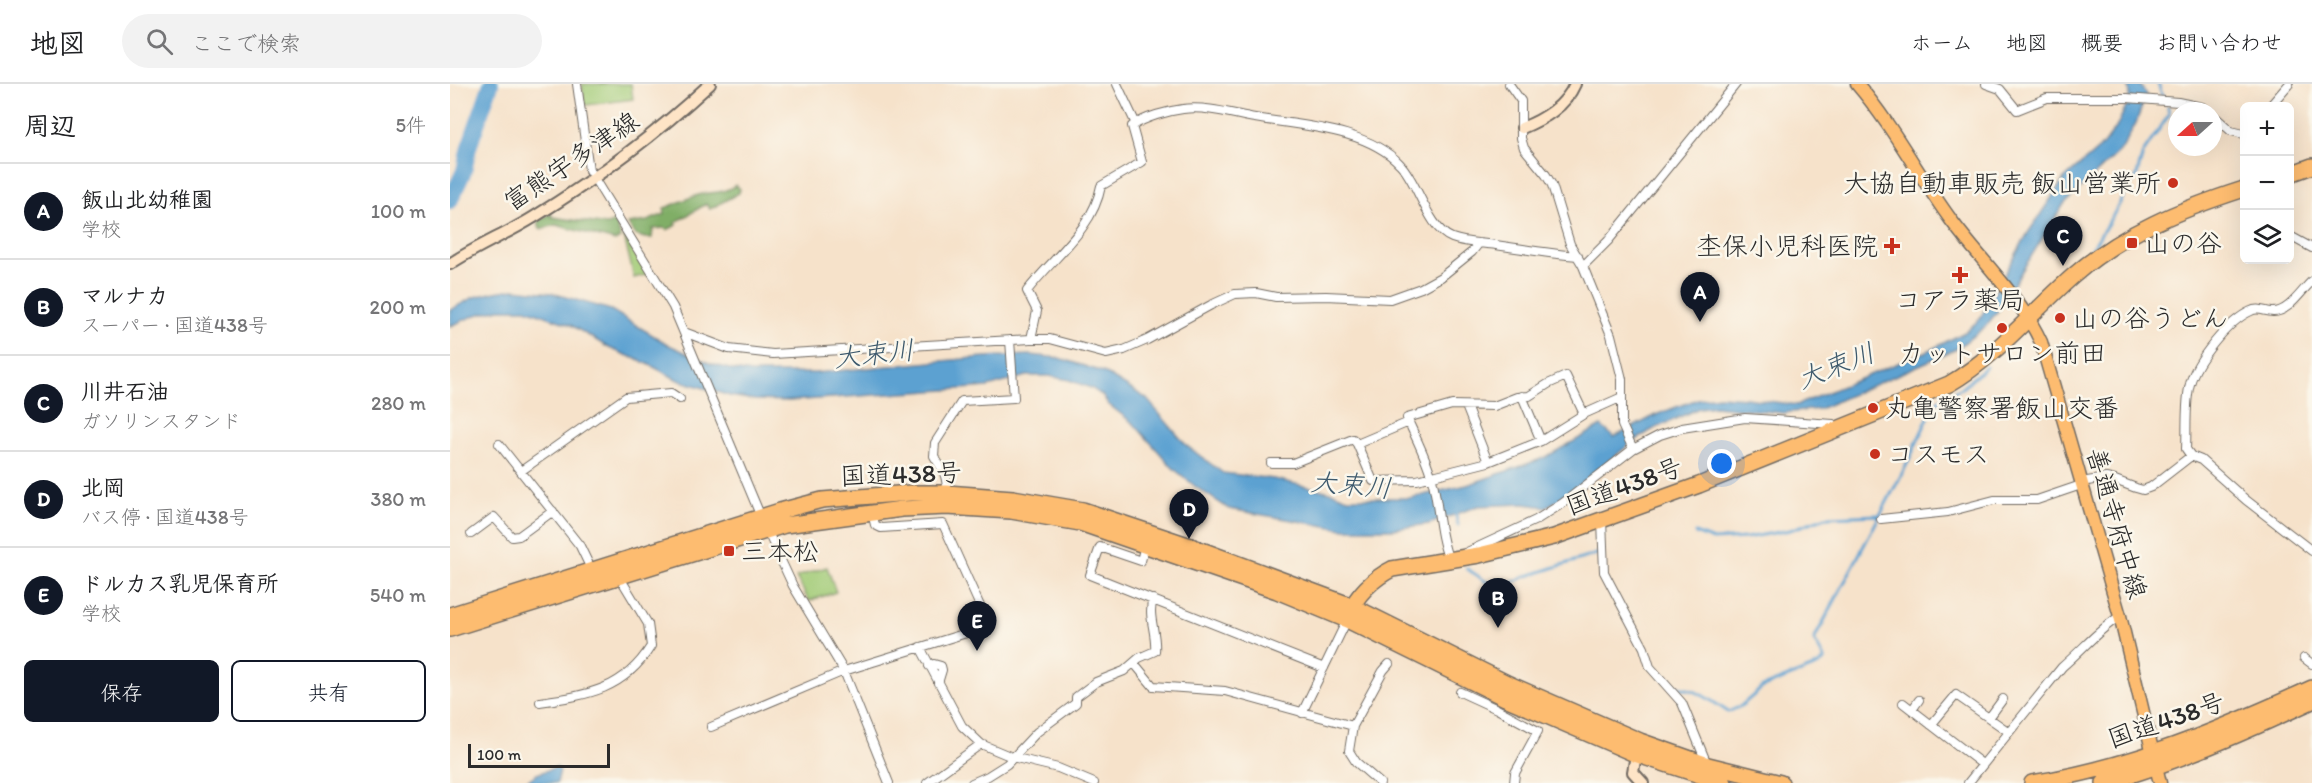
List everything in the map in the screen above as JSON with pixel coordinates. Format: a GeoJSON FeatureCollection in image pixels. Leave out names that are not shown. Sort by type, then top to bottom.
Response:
{"type":"FeatureCollection","features":[{"type":"Feature","properties":{"kind":"highway"},"geometry":{"type":"LineString","coordinates":[[2294,172],[2312,166]]}},
{"type":"Feature","properties":{"kind":"highway","name":"国道438号"},"geometry":{"type":"LineString","coordinates":[[1350,613],[1382,574],[1392,569],[1532,543],[1602,520],[1699,485],[1949,384],[1966,373],[2028,319],[2073,276],[2129,236],[2177,211],[2240,194]]}},
{"type":"Feature","properties":{"kind":"highway","name":"国道438号"},"geometry":{"type":"LineString","coordinates":[[450,615],[617,569],[764,523],[822,500],[869,495],[947,500],[1013,498],[1083,510],[1188,545],[1350,613],[1503,697],[1637,748],[1718,782]]}},
{"type":"Feature","properties":{"kind":"highway","name":"国道438号"},"geometry":{"type":"LineString","coordinates":[[764,523],[791,524],[947,500],[1080,523],[1277,591],[1350,613]]}},
{"type":"Feature","properties":{"kind":"highway","name":"国道438号"},"geometry":{"type":"LineString","coordinates":[[450,628],[594,576]]}},
{"type":"Feature","properties":{"kind":"highway","name":"国道438号"},"geometry":{"type":"LineString","coordinates":[[2032,783],[2096,770],[2153,752],[2203,735],[2312,688]]}},
{"type":"Feature","properties":{"kind":"highway","name":"国道438号"},"geometry":{"type":"LineString","coordinates":[[2104,783],[2158,776],[2312,701]]}},
{"type":"Feature","properties":{"kind":"highway","name":"国道438号"},"geometry":{"type":"LineString","coordinates":[[1637,748],[1781,783]]}},
{"type":"Feature","properties":{"kind":"main road","name":"富熊宇多津線"},"geometry":{"type":"LineString","coordinates":[[450,264],[534,218],[594,177],[646,139],[710,84]]}},
{"type":"Feature","properties":{"kind":"main road"},"geometry":{"type":"LineString","coordinates":[[1522,128],[1548,116],[1563,103],[1575,84]]}},
{"type":"Feature","properties":{"kind":"main road","name":"善通寺府中線"},"geometry":{"type":"LineString","coordinates":[[1857,84],[1888,123],[1951,220],[2028,319],[2041,342],[2120,616],[2158,776]]}},
{"type":"Feature","properties":{"kind":"main road"},"geometry":{"type":"LineString","coordinates":[[1637,748],[1633,772],[1643,783]]}},
{"type":"Feature","properties":{"kind":"street"},"geometry":{"type":"LineString","coordinates":[[577,84],[587,160],[594,177],[673,307],[764,523],[793,586],[844,671],[889,783]]}},
{"type":"Feature","properties":{"kind":"street"},"geometry":{"type":"LineString","coordinates":[[1117,84],[1136,123]]}},
{"type":"Feature","properties":{"kind":"street"},"geometry":{"type":"LineString","coordinates":[[1509,84],[1521,101],[1521,138],[1524,148],[1552,185],[1570,244],[1583,266],[1611,335],[1622,380],[1622,425],[1632,447]]}},
{"type":"Feature","properties":{"kind":"street"},"geometry":{"type":"LineString","coordinates":[[1583,266],[1608,241],[1736,84]]}},
{"type":"Feature","properties":{"kind":"street"},"geometry":{"type":"LineString","coordinates":[[1986,84],[2000,89],[2017,110],[2047,98],[2127,98],[2147,101],[2160,99],[2178,102]]}},
{"type":"Feature","properties":{"kind":"street"},"geometry":{"type":"LineString","coordinates":[[2273,102],[2289,84]]}},
{"type":"Feature","properties":{"kind":"street"},"geometry":{"type":"LineString","coordinates":[[1031,339],[1037,311],[1027,291],[1076,236],[1099,198],[1101,186],[1142,162],[1132,126],[1167,112],[1185,109],[1204,109],[1283,121],[1345,134],[1378,148],[1400,164],[1408,173],[1437,226],[1452,238],[1550,254],[1578,256]]}},
{"type":"Feature","properties":{"kind":"street"},"geometry":{"type":"LineString","coordinates":[[2222,123],[2231,131],[2240,133]]}},
{"type":"Feature","properties":{"kind":"street"},"geometry":{"type":"LineString","coordinates":[[2294,239],[2312,248]]}},
{"type":"Feature","properties":{"kind":"street"},"geometry":{"type":"LineString","coordinates":[[685,334],[729,349],[773,354],[1031,339],[1050,339],[1106,354],[1124,350],[1147,340],[1235,294],[1390,299],[1421,288],[1441,277],[1472,252],[1479,243]]}},
{"type":"Feature","properties":{"kind":"street"},"geometry":{"type":"LineString","coordinates":[[2312,281],[2281,310],[2273,312],[2253,309],[2210,347],[2190,384],[2186,449],[2190,456],[2201,460],[2246,500],[2312,550]]}},
{"type":"Feature","properties":{"kind":"street"},"geometry":{"type":"LineString","coordinates":[[947,500],[946,478],[942,465],[936,460],[933,451],[935,443],[962,401],[1014,396],[1010,342]]}},
{"type":"Feature","properties":{"kind":"street"},"geometry":{"type":"LineString","coordinates":[[1584,414],[1566,376],[1529,396],[1522,396],[1494,406],[1452,405],[1407,418],[1432,478],[1449,560],[1563,503],[1632,447],[1682,428],[1745,418],[1833,424],[1840,428]]}},
{"type":"Feature","properties":{"kind":"street"},"geometry":{"type":"LineString","coordinates":[[521,471],[626,397],[671,393],[680,399]]}},
{"type":"Feature","properties":{"kind":"street"},"geometry":{"type":"LineString","coordinates":[[1522,396],[1541,441]]}},
{"type":"Feature","properties":{"kind":"street"},"geometry":{"type":"LineString","coordinates":[[1271,463],[1293,463],[1353,439],[1373,481],[1432,478],[1488,462],[1541,441],[1584,414],[1622,398]]}},
{"type":"Feature","properties":{"kind":"street"},"geometry":{"type":"LineString","coordinates":[[1466,406],[1488,462]]}},
{"type":"Feature","properties":{"kind":"street"},"geometry":{"type":"LineString","coordinates":[[1357,444],[1409,422]]}},
{"type":"Feature","properties":{"kind":"street"},"geometry":{"type":"LineString","coordinates":[[499,444],[580,546],[594,576]]}},
{"type":"Feature","properties":{"kind":"street"},"geometry":{"type":"LineString","coordinates":[[1881,519],[1948,512],[1994,500],[2037,500],[2081,484],[2106,478],[2144,490],[2190,456]]}},
{"type":"Feature","properties":{"kind":"street"},"geometry":{"type":"LineString","coordinates":[[471,534],[494,517],[512,537],[519,536],[553,511]]}},
{"type":"Feature","properties":{"kind":"street"},"geometry":{"type":"LineString","coordinates":[[711,727],[844,671],[988,626],[943,524],[881,528],[875,525],[872,512]]}},
{"type":"Feature","properties":{"kind":"street"},"geometry":{"type":"LineString","coordinates":[[1602,520],[1604,572],[1644,648],[1650,668],[1682,703],[1708,765]]}},
{"type":"Feature","properties":{"kind":"street"},"geometry":{"type":"LineString","coordinates":[[1145,544],[1141,561],[1100,547],[1090,575],[1324,668]]}},
{"type":"Feature","properties":{"kind":"street"},"geometry":{"type":"LineString","coordinates":[[540,702],[598,691],[635,668],[651,646],[648,624],[617,569]]}},
{"type":"Feature","properties":{"kind":"street"},"geometry":{"type":"LineString","coordinates":[[972,783],[1007,764],[1037,732],[1076,703],[1076,697],[1096,682],[1124,671],[1139,658],[1155,651],[1157,638],[1150,609],[1153,599]]}},
{"type":"Feature","properties":{"kind":"street"},"geometry":{"type":"LineString","coordinates":[[1302,713],[1350,613]]}},
{"type":"Feature","properties":{"kind":"street"},"geometry":{"type":"LineString","coordinates":[[1968,783],[2062,667],[2081,651],[2099,630],[2120,616]]}},
{"type":"Feature","properties":{"kind":"street"},"geometry":{"type":"LineString","coordinates":[[920,647],[962,726],[981,744],[1012,757],[1058,768],[1094,783]]}},
{"type":"Feature","properties":{"kind":"street"},"geometry":{"type":"LineString","coordinates":[[2304,658],[2312,664]]}},
{"type":"Feature","properties":{"kind":"street"},"geometry":{"type":"LineString","coordinates":[[1134,663],[1153,687],[1225,691],[1353,726]]}},
{"type":"Feature","properties":{"kind":"street"},"geometry":{"type":"LineString","coordinates":[[1380,783],[1356,762],[1349,751],[1353,726],[1389,664]]}},
{"type":"Feature","properties":{"kind":"street"},"geometry":{"type":"LineString","coordinates":[[1460,692],[1503,697],[1538,731],[1524,753],[1515,773],[1514,783]]}},
{"type":"Feature","properties":{"kind":"street"},"geometry":{"type":"LineString","coordinates":[[1931,725],[1956,695],[2008,732]]}},
{"type":"Feature","properties":{"kind":"street"},"geometry":{"type":"LineString","coordinates":[[1989,718],[2003,699]]}},
{"type":"Feature","properties":{"kind":"street"},"geometry":{"type":"LineString","coordinates":[[1912,710],[1919,700]]}},
{"type":"Feature","properties":{"kind":"street"},"geometry":{"type":"LineString","coordinates":[[1903,703],[1982,764]]}},
{"type":"Feature","properties":{"kind":"street"},"geometry":{"type":"LineString","coordinates":[[927,783],[981,744]]}},
{"type":"Feature","properties":{"kind":"green space"},"geometry":{"type":"Polygon","coordinates":[[[582,84],[631,84],[633,99],[587,105],[584,104],[582,84]]]}},
{"type":"Feature","properties":{"kind":"green space"},"geometry":{"type":"Polygon","coordinates":[[[736,185],[740,189],[739,193],[710,209],[706,204],[667,230],[653,229],[652,238],[635,235],[628,224],[647,221],[665,214],[664,208],[691,197],[725,191],[736,185]]]}},
{"type":"Feature","properties":{"kind":"green space"},"geometry":{"type":"Polygon","coordinates":[[[551,213],[552,217],[608,225],[615,221],[621,238],[615,241],[556,225],[540,229],[538,221],[551,213]]]}},
{"type":"Feature","properties":{"kind":"green space"},"geometry":{"type":"Polygon","coordinates":[[[624,236],[648,274],[634,278],[624,236]]]}},
{"type":"Feature","properties":{"kind":"green space"},"geometry":{"type":"Polygon","coordinates":[[[827,567],[836,592],[809,601],[796,577],[827,567]]]}},
{"type":"Feature","properties":{"kind":"water"},"geometry":{"type":"Polygon","coordinates":[[[2128,84],[2140,84],[2146,95],[2136,123],[2122,149],[2064,204],[2000,308],[1986,326],[1956,349],[1819,409],[1783,413],[1715,406],[1699,408],[1650,431],[1630,444],[1564,497],[1546,507],[1524,504],[1478,506],[1429,524],[1393,529],[1343,529],[1229,509],[1174,469],[1134,424],[1108,404],[1103,396],[1091,388],[1069,380],[1049,376],[1026,376],[988,387],[789,401],[755,400],[730,396],[678,380],[648,364],[609,348],[571,325],[526,309],[499,309],[476,315],[450,326],[450,310],[474,297],[514,289],[552,293],[611,310],[669,345],[709,363],[751,373],[815,373],[984,357],[1031,355],[1059,358],[1103,372],[1146,398],[1187,446],[1223,473],[1274,479],[1348,498],[1410,498],[1467,485],[1544,458],[1601,426],[1614,437],[1658,414],[1698,399],[1719,396],[1797,405],[1932,349],[1965,332],[1979,320],[2028,233],[2064,179],[2103,145],[2116,128],[2128,102],[2130,94],[2128,84]]]}},
{"type":"Feature","properties":{"kind":"water"},"geometry":{"type":"Polygon","coordinates":[[[556,767],[560,770],[557,783],[524,783],[537,774],[556,767]]]}},
{"type":"Feature","properties":{"kind":"waterway"},"geometry":{"type":"LineString","coordinates":[[450,201],[464,171],[469,147],[491,84]]}},
{"type":"Feature","properties":{"kind":"waterway"},"geometry":{"type":"LineString","coordinates":[[2158,84],[2162,95]]}},
{"type":"Feature","properties":{"kind":"waterway"},"geometry":{"type":"LineString","coordinates":[[2089,253],[2136,178],[2143,153],[2168,116]]}},
{"type":"Feature","properties":{"kind":"waterway"},"geometry":{"type":"LineString","coordinates":[[1658,671],[1674,687],[1696,692],[1728,712],[1741,706],[1763,687],[1819,665],[1825,660],[1814,640],[1906,466],[1935,403],[1963,387],[1986,367]]}},
{"type":"Feature","properties":{"kind":"waterway"},"geometry":{"type":"LineString","coordinates":[[1455,512],[1458,525]]}},
{"type":"Feature","properties":{"kind":"waterway"},"geometry":{"type":"LineString","coordinates":[[1695,533],[1713,540],[1746,538],[1790,530],[1826,517],[1879,515]]}},
{"type":"Feature","properties":{"kind":"waterway"},"geometry":{"type":"LineString","coordinates":[[1466,568],[1488,583],[1507,585],[1524,577],[1600,553]]}},
{"type":"Feature","properties":{"kind":"place","name":"大協自動車販売 飯山営業所"},"geometry":{"type":"Point","coordinates":[2173,183]}},
{"type":"Feature","properties":{"kind":"place","name":"山の谷"},"geometry":{"type":"Point","coordinates":[2132,243]}},
{"type":"Feature","properties":{"kind":"place","name":"杢保小児科医院"},"geometry":{"type":"Point","coordinates":[1892,246]}},
{"type":"Feature","properties":{"kind":"place","name":"川井石油"},"geometry":{"type":"Point","coordinates":[2063,266]}},
{"type":"Feature","properties":{"kind":"place","name":"コアラ薬局"},"geometry":{"type":"Point","coordinates":[1960,275]}},
{"type":"Feature","properties":{"kind":"place","name":"山の谷うどん"},"geometry":{"type":"Point","coordinates":[2060,318]}},
{"type":"Feature","properties":{"kind":"place","name":"飯山北幼稚園"},"geometry":{"type":"Point","coordinates":[1700,322]}},
{"type":"Feature","properties":{"kind":"place","name":"カットサロン前田"},"geometry":{"type":"Point","coordinates":[2002,328]}},
{"type":"Feature","properties":{"kind":"place","name":"丸亀警察署飯山交番"},"geometry":{"type":"Point","coordinates":[1873,408]}},
{"type":"Feature","properties":{"kind":"place","name":"コスモス"},"geometry":{"type":"Point","coordinates":[1875,454]}},
{"type":"Feature","properties":{"kind":"place","name":"北岡"},"geometry":{"type":"Point","coordinates":[1189,539]}},
{"type":"Feature","properties":{"kind":"place","name":"三本松"},"geometry":{"type":"Point","coordinates":[729,551]}},
{"type":"Feature","properties":{"kind":"place","name":"マルナカ"},"geometry":{"type":"Point","coordinates":[1498,628]}},
{"type":"Feature","properties":{"kind":"place","name":"ドルカス乳児保育所"},"geometry":{"type":"Point","coordinates":[977,651]}},
{"type":"Feature","properties":{"kind":"water label","name":"大束川"},"geometry":{"type":"Point","coordinates":[874,354]}},
{"type":"Feature","properties":{"kind":"water label","name":"大束川"},"geometry":{"type":"Point","coordinates":[1836,366]}},
{"type":"Feature","properties":{"kind":"water label","name":"大束川"},"geometry":{"type":"Point","coordinates":[1351,485]}}]}
